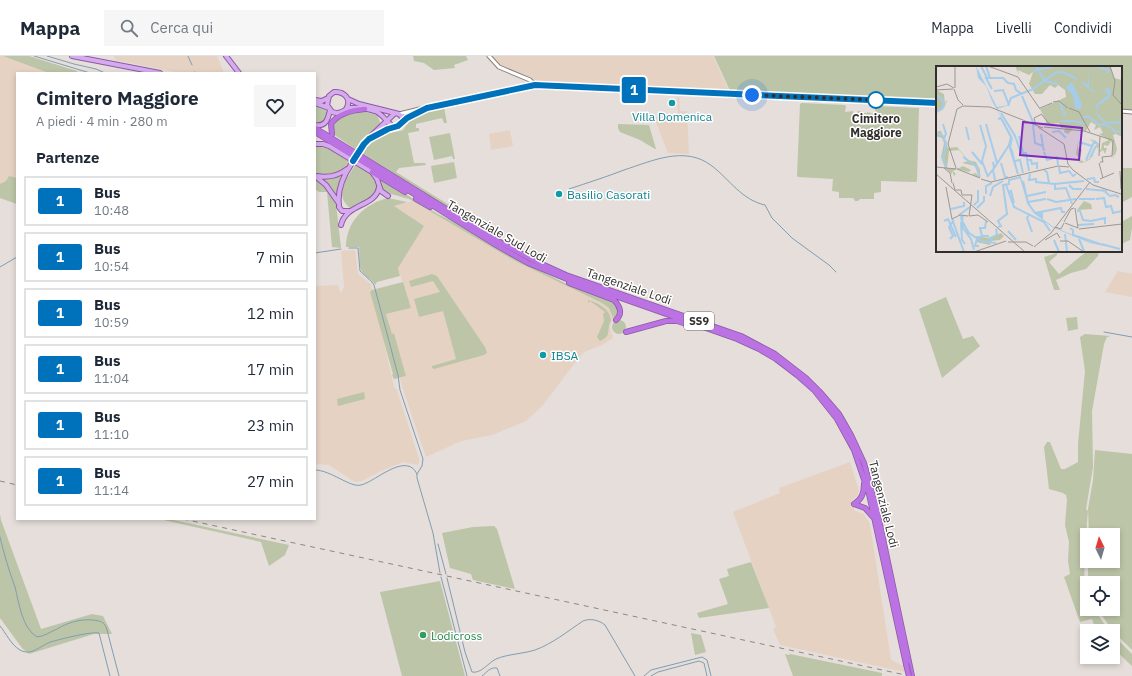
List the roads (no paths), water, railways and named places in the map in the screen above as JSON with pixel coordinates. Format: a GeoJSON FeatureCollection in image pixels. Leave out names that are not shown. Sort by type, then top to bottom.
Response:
{"type":"FeatureCollection","features":[{"type":"Feature","properties":{"kind":"highway"},"geometry":{"type":"LineString","coordinates":[[332,134],[330,130],[331,124],[338,117],[348,112],[365,109]]}},
{"type":"Feature","properties":{"kind":"highway"},"geometry":{"type":"LineString","coordinates":[[338,113],[330,124],[330,130],[345,147]]}},
{"type":"Feature","properties":{"kind":"highway","name":"Tangenziale Lodi"},"geometry":{"type":"LineString","coordinates":[[316,129],[498,241],[533,260],[566,275],[741,336],[775,354],[809,380],[844,421],[857,446],[867,472],[877,510],[908,664],[912,676]]}},
{"type":"Feature","properties":{"kind":"highway","name":"Tangenziale Sud Lodi"},"geometry":{"type":"LineString","coordinates":[[316,133],[508,252],[556,275],[747,343],[786,366],[814,390],[831,410],[844,430],[854,450],[864,477],[908,664],[909,676]]}},
{"type":"Feature","properties":{"kind":"highway"},"geometry":{"type":"LineString","coordinates":[[372,172],[426,205],[440,210]]}},
{"type":"Feature","properties":{"kind":"highway"},"geometry":{"type":"LineString","coordinates":[[556,275],[569,283],[614,300],[619,305],[620,310],[620,315],[616,320]]}},
{"type":"Feature","properties":{"kind":"highway"},"geometry":{"type":"LineString","coordinates":[[626,332],[644,328],[663,321],[673,321],[709,332],[723,334]]}},
{"type":"Feature","properties":{"kind":"highway"},"geometry":{"type":"LineString","coordinates":[[864,477],[862,498],[854,504],[865,508],[874,519]]}},
{"type":"Feature","properties":{"kind":"main road"},"geometry":{"type":"LineString","coordinates":[[72,56],[155,72]]}},
{"type":"Feature","properties":{"kind":"main road"},"geometry":{"type":"LineString","coordinates":[[226,56],[237,72]]}},
{"type":"Feature","properties":{"kind":"main road"},"geometry":{"type":"LineString","coordinates":[[316,102],[328,98],[331,94],[338,92],[344,93],[348,99],[359,104],[392,115],[399,114],[402,117],[402,122],[400,125],[380,133],[363,146]]}},
{"type":"Feature","properties":{"kind":"main road"},"geometry":{"type":"LineString","coordinates":[[316,125],[325,123],[328,120],[328,98]]}},
{"type":"Feature","properties":{"kind":"main road"},"geometry":{"type":"LineString","coordinates":[[346,109],[348,99]]}},
{"type":"Feature","properties":{"kind":"main road"},"geometry":{"type":"LineString","coordinates":[[316,102],[338,113],[352,108],[376,112],[394,127]]}},
{"type":"Feature","properties":{"kind":"main road"},"geometry":{"type":"LineString","coordinates":[[316,177],[329,187],[339,205],[339,192],[343,176],[363,146],[383,124],[389,121],[392,115]]}},
{"type":"Feature","properties":{"kind":"main road"},"geometry":{"type":"LineString","coordinates":[[316,144],[329,146],[372,172],[377,179],[382,193],[388,196]]}},
{"type":"Feature","properties":{"kind":"main road"},"geometry":{"type":"LineString","coordinates":[[316,176],[331,176],[340,173],[350,165]]}},
{"type":"Feature","properties":{"kind":"main road"},"geometry":{"type":"LineString","coordinates":[[341,225],[345,215],[349,211],[371,199],[376,194],[379,186]]}},
{"type":"Feature","properties":{"kind":"main road"},"geometry":{"type":"LineString","coordinates":[[339,207],[342,211],[349,211]]}},
{"type":"Feature","properties":{"kind":"street"},"geometry":{"type":"LineString","coordinates":[[489,56],[499,67],[522,77],[535,85]]}},
{"type":"Feature","properties":{"kind":"street"},"geometry":{"type":"LineString","coordinates":[[522,77],[525,87]]}},
{"type":"Feature","properties":{"kind":"street"},"geometry":{"type":"LineString","coordinates":[[399,114],[535,85],[936,103]]}},
{"type":"Feature","properties":{"kind":"street"},"geometry":{"type":"LineString","coordinates":[[402,122],[427,108]]}},
{"type":"Feature","properties":{"kind":"street"},"geometry":{"type":"LineString","coordinates":[[1122,111],[1132,112]]}},
{"type":"Feature","properties":{"kind":"waterway"},"geometry":{"type":"LineString","coordinates":[[34,56],[87,72]]}},
{"type":"Feature","properties":{"kind":"waterway"},"geometry":{"type":"LineString","coordinates":[[47,56],[103,72]]}},
{"type":"Feature","properties":{"kind":"waterway"},"geometry":{"type":"LineString","coordinates":[[188,56],[192,65]]}},
{"type":"Feature","properties":{"kind":"waterway"},"geometry":{"type":"LineString","coordinates":[[569,189],[657,159],[691,156],[702,160],[719,171],[737,189],[750,199],[765,205],[772,218],[792,238],[829,265],[836,272]]}},
{"type":"Feature","properties":{"kind":"waterway"},"geometry":{"type":"LineString","coordinates":[[349,248],[358,248],[360,271],[374,285],[398,375],[400,390],[423,459],[422,466],[417,474]]}},
{"type":"Feature","properties":{"kind":"waterway"},"geometry":{"type":"LineString","coordinates":[[316,253],[341,249]]}},
{"type":"Feature","properties":{"kind":"waterway"},"geometry":{"type":"LineString","coordinates":[[0,267],[16,258]]}},
{"type":"Feature","properties":{"kind":"waterway"},"geometry":{"type":"LineString","coordinates":[[1104,332],[1132,337]]}},
{"type":"Feature","properties":{"kind":"waterway"},"geometry":{"type":"LineString","coordinates":[[316,470],[327,473],[351,484],[361,485],[398,467],[406,466],[412,468],[417,474],[433,533],[440,573]]}},
{"type":"Feature","properties":{"kind":"waterway"},"geometry":{"type":"LineString","coordinates":[[0,537],[22,615],[32,633],[37,637],[47,634],[66,624],[88,620],[102,622],[107,630],[119,676]]}},
{"type":"Feature","properties":{"kind":"waterway"},"geometry":{"type":"LineString","coordinates":[[438,544],[446,574]]}},
{"type":"Feature","properties":{"kind":"waterway"},"geometry":{"type":"LineString","coordinates":[[441,577],[467,676]]}},
{"type":"Feature","properties":{"kind":"waterway"},"geometry":{"type":"LineString","coordinates":[[447,578],[465,652],[472,672],[484,668],[501,657],[535,650],[560,637],[583,621],[591,620],[603,623],[605,625],[635,676]]}},
{"type":"Feature","properties":{"kind":"waterway"},"geometry":{"type":"LineString","coordinates":[[0,626],[14,645],[24,652],[35,650],[48,643],[58,640],[82,634],[99,633],[110,676]]}},
{"type":"Feature","properties":{"kind":"waterway"},"geometry":{"type":"LineString","coordinates":[[644,676],[651,670],[702,657],[707,660],[711,676]]}},
{"type":"Feature","properties":{"kind":"waterway"},"geometry":{"type":"LineString","coordinates":[[651,676],[658,672],[699,661],[704,663],[707,676]]}},
{"type":"Feature","properties":{"kind":"waterway"},"geometry":{"type":"LineString","coordinates":[[482,676],[492,668],[497,668],[500,676]]}},
{"type":"Feature","properties":{"kind":"railway"},"geometry":{"type":"LineString","coordinates":[[0,481],[16,485]]}},
{"type":"Feature","properties":{"kind":"railway"},"geometry":{"type":"LineString","coordinates":[[188,520],[910,676]]}},
{"type":"Feature","properties":{"kind":"place","name":"Cimitero Maggiore"},"geometry":{"type":"Point","coordinates":[876,100]}},
{"type":"Feature","properties":{"kind":"place","name":"Villa Domenica"},"geometry":{"type":"Point","coordinates":[672,103]}},
{"type":"Feature","properties":{"kind":"place","name":"Basilio Casorati"},"geometry":{"type":"Point","coordinates":[559,194]}},
{"type":"Feature","properties":{"kind":"place","name":"IBSA"},"geometry":{"type":"Point","coordinates":[543,355]}},
{"type":"Feature","properties":{"kind":"place","name":"Lodicross"},"geometry":{"type":"Point","coordinates":[423,635]}}]}
